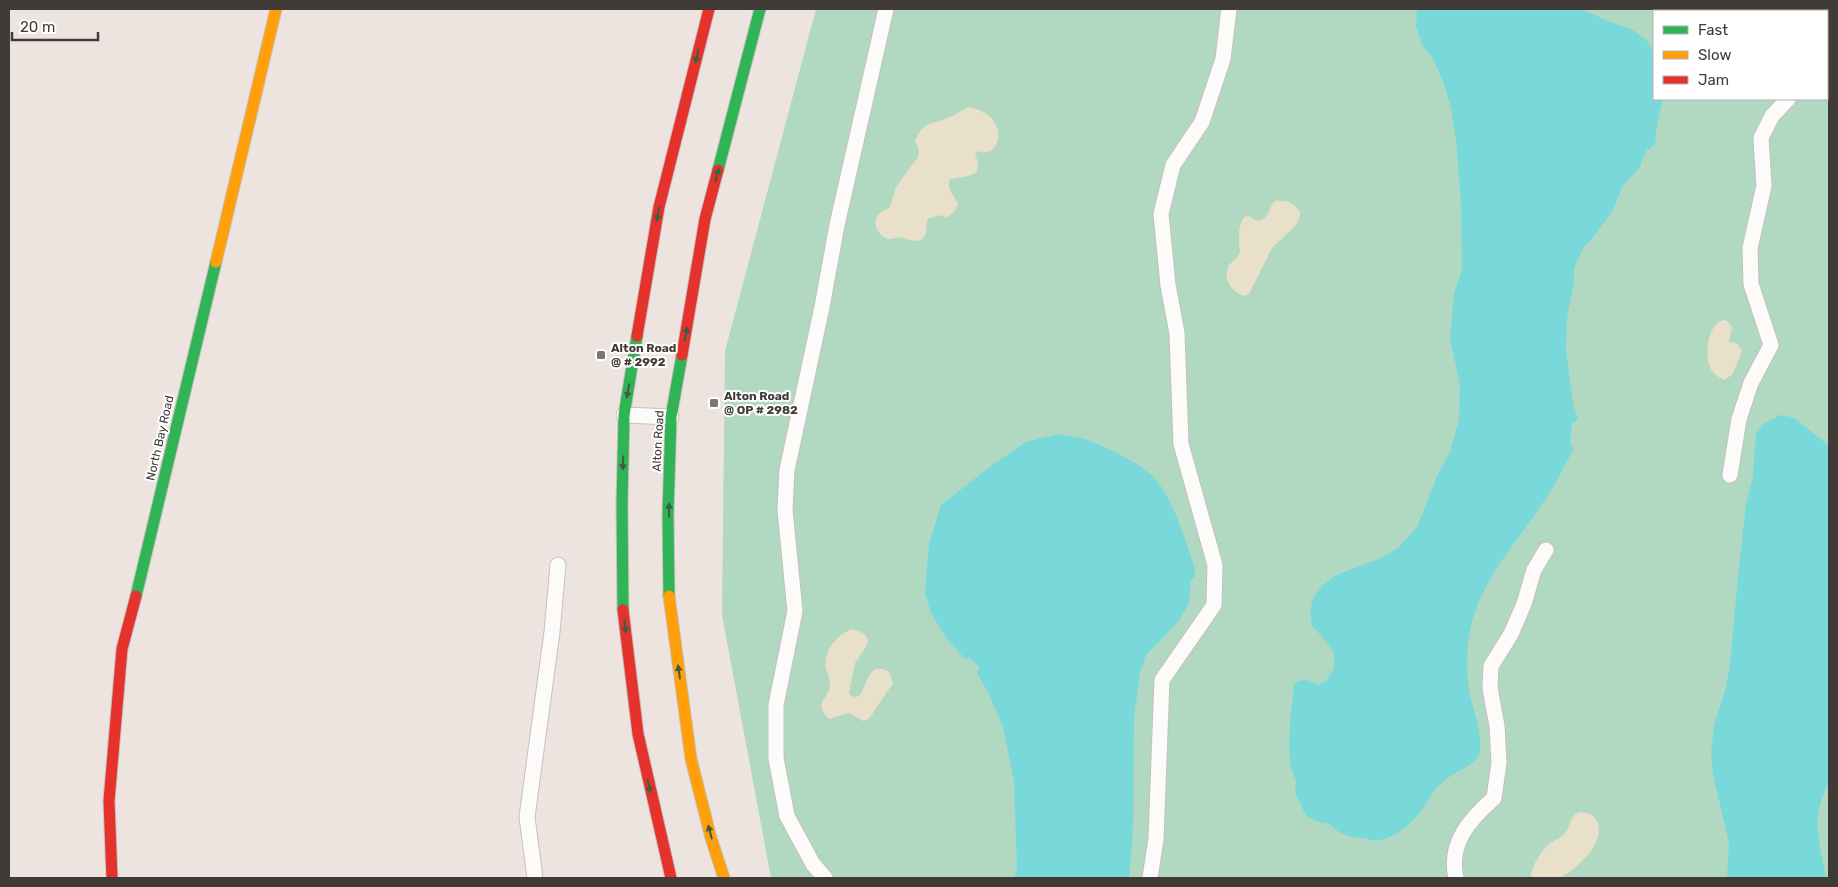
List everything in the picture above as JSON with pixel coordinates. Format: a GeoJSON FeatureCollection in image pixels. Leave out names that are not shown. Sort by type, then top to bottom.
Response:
{"type":"FeatureCollection","features":[{"type":"Feature","properties":{"kind":"main road","name":"North Bay Road"},"geometry":{"type":"LineString","coordinates":[[112,878],[109,801],[122,649],[150,542],[276,9]]}},
{"type":"Feature","properties":{"kind":"main road"},"geometry":{"type":"LineString","coordinates":[[671,878],[638,734],[622,603],[624,414],[659,207],[709,9]]}},
{"type":"Feature","properties":{"kind":"main road","name":"Alton Road"},"geometry":{"type":"LineString","coordinates":[[724,878],[711,838],[691,759],[669,605],[668,514],[671,417],[705,219],[760,9]]}},
{"type":"Feature","properties":{"kind":"lane"},"geometry":{"type":"LineString","coordinates":[[825,878],[813,864],[787,816],[776,758],[776,706],[795,611],[785,510],[787,470],[822,307],[837,224],[886,9]]}},
{"type":"Feature","properties":{"kind":"lane"},"geometry":{"type":"LineString","coordinates":[[1150,878],[1156,839],[1162,680],[1214,605],[1215,581],[1215,565],[1181,444],[1177,333],[1168,285],[1161,214],[1173,165],[1202,122],[1223,59],[1229,9]]}},
{"type":"Feature","properties":{"kind":"lane"},"geometry":{"type":"LineString","coordinates":[[1730,475],[1739,419],[1751,383],[1771,344],[1751,284],[1750,248],[1764,186],[1762,138],[1772,116],[1787,100]]}},
{"type":"Feature","properties":{"kind":"lane"},"geometry":{"type":"LineString","coordinates":[[624,414],[671,417]]}},
{"type":"Feature","properties":{"kind":"lane"},"geometry":{"type":"LineString","coordinates":[[1456,878],[1454,870],[1458,839],[1474,816],[1494,798],[1499,764],[1497,726],[1490,688],[1491,666],[1511,634],[1524,604],[1534,570],[1546,550]]}},
{"type":"Feature","properties":{"kind":"lane"},"geometry":{"type":"LineString","coordinates":[[535,878],[527,817],[552,632],[558,565]]}},
{"type":"Feature","properties":{"kind":"green space"},"geometry":{"type":"Polygon","coordinates":[[[816,9],[1829,9],[1829,878],[771,878],[722,615],[725,351],[816,9]]]}},
{"type":"Feature","properties":{"kind":"sand"},"geometry":{"type":"Polygon","coordinates":[[[969,107],[983,112],[992,119],[997,127],[998,136],[997,143],[992,149],[986,152],[979,151],[975,153],[978,170],[975,173],[949,180],[949,188],[958,204],[955,211],[946,218],[939,215],[928,219],[925,236],[922,239],[915,241],[899,237],[891,239],[884,237],[878,231],[877,217],[882,211],[890,207],[896,187],[918,157],[919,150],[915,141],[918,134],[925,126],[950,117],[969,107]]]}},
{"type":"Feature","properties":{"kind":"sand"},"geometry":{"type":"Polygon","coordinates":[[[1275,201],[1286,201],[1295,206],[1300,212],[1299,219],[1295,226],[1272,248],[1249,294],[1243,296],[1231,287],[1227,279],[1227,269],[1240,252],[1240,225],[1244,217],[1248,216],[1258,221],[1265,217],[1275,201]]]}},
{"type":"Feature","properties":{"kind":"sand"},"geometry":{"type":"Polygon","coordinates":[[[1723,320],[1727,321],[1732,327],[1729,342],[1737,343],[1742,352],[1732,375],[1724,380],[1712,371],[1707,354],[1711,333],[1714,327],[1723,320]]]}},
{"type":"Feature","properties":{"kind":"sand"},"geometry":{"type":"Polygon","coordinates":[[[853,629],[865,634],[868,641],[855,663],[849,693],[851,696],[856,697],[860,695],[870,675],[877,669],[889,672],[893,683],[869,719],[863,721],[849,713],[829,719],[822,708],[823,700],[830,689],[830,680],[826,668],[827,655],[832,644],[837,639],[853,629]]]}},
{"type":"Feature","properties":{"kind":"sand"},"geometry":{"type":"Polygon","coordinates":[[[1579,812],[1592,815],[1598,824],[1598,836],[1591,852],[1583,861],[1562,877],[1552,879],[1531,878],[1536,860],[1542,851],[1564,834],[1573,816],[1579,812]]]}},
{"type":"Feature","properties":{"kind":"water"},"geometry":{"type":"Polygon","coordinates":[[[1417,9],[1581,9],[1633,30],[1647,41],[1653,50],[1653,100],[1663,100],[1657,124],[1655,145],[1647,150],[1640,167],[1622,187],[1613,210],[1583,248],[1574,269],[1574,283],[1567,318],[1566,350],[1573,404],[1578,419],[1572,423],[1570,441],[1574,449],[1547,497],[1489,581],[1473,619],[1468,641],[1467,674],[1479,733],[1479,755],[1474,761],[1440,785],[1408,825],[1390,837],[1375,840],[1345,835],[1337,831],[1330,824],[1318,822],[1306,816],[1295,792],[1296,781],[1291,768],[1289,748],[1290,723],[1294,684],[1306,680],[1318,685],[1327,680],[1334,668],[1334,652],[1312,625],[1310,612],[1313,598],[1323,585],[1334,576],[1381,558],[1398,548],[1417,527],[1438,474],[1450,452],[1459,420],[1460,385],[1450,339],[1454,294],[1462,269],[1461,203],[1456,140],[1451,108],[1443,81],[1433,59],[1422,45],[1416,26],[1417,9]]]}},
{"type":"Feature","properties":{"kind":"water"},"geometry":{"type":"Polygon","coordinates":[[[1781,415],[1795,418],[1829,446],[1829,782],[1823,795],[1818,819],[1819,840],[1826,878],[1727,878],[1729,844],[1713,774],[1711,752],[1714,726],[1726,687],[1730,664],[1746,504],[1753,476],[1756,432],[1766,422],[1781,415]]]}},
{"type":"Feature","properties":{"kind":"water"},"geometry":{"type":"Polygon","coordinates":[[[1058,434],[1088,440],[1112,450],[1149,473],[1157,481],[1171,504],[1195,569],[1195,576],[1191,580],[1189,603],[1179,621],[1146,655],[1140,672],[1134,718],[1133,829],[1129,878],[1014,878],[1017,871],[1014,781],[1003,727],[989,694],[977,673],[979,667],[969,657],[966,660],[947,639],[931,613],[925,592],[929,544],[941,505],[991,466],[1026,442],[1058,434]]]}},
{"type":"Feature","properties":{"kind":"traffic: fast"},"geometry":{"type":"LineString","coordinates":[[718,170],[760,9]]}},
{"type":"Feature","properties":{"kind":"traffic: fast"},"geometry":{"type":"LineString","coordinates":[[136,596],[216,262]]}},
{"type":"Feature","properties":{"kind":"traffic: fast"},"geometry":{"type":"LineString","coordinates":[[623,610],[622,504],[624,415],[637,336]]}},
{"type":"Feature","properties":{"kind":"traffic: fast"},"geometry":{"type":"LineString","coordinates":[[669,596],[668,514],[671,417],[682,355]]}},
{"type":"Feature","properties":{"kind":"traffic: slow"},"geometry":{"type":"LineString","coordinates":[[216,262],[276,9]]}},
{"type":"Feature","properties":{"kind":"traffic: slow"},"geometry":{"type":"LineString","coordinates":[[669,596],[691,759],[711,838],[724,878]]}},
{"type":"Feature","properties":{"kind":"traffic: jam"},"geometry":{"type":"LineString","coordinates":[[637,336],[659,207],[709,9]]}},
{"type":"Feature","properties":{"kind":"traffic: jam"},"geometry":{"type":"LineString","coordinates":[[682,355],[705,219],[718,170]]}},
{"type":"Feature","properties":{"kind":"traffic: jam"},"geometry":{"type":"LineString","coordinates":[[112,878],[109,801],[122,649],[136,596]]}},
{"type":"Feature","properties":{"kind":"traffic: jam"},"geometry":{"type":"LineString","coordinates":[[623,610],[638,734],[671,878]]}},
{"type":"Feature","properties":{"kind":"place","name":"Alton Road @ # 2992"},"geometry":{"type":"Point","coordinates":[601,355]}},
{"type":"Feature","properties":{"kind":"place","name":"Alton Road @ OP # 2982"},"geometry":{"type":"Point","coordinates":[714,403]}}]}
